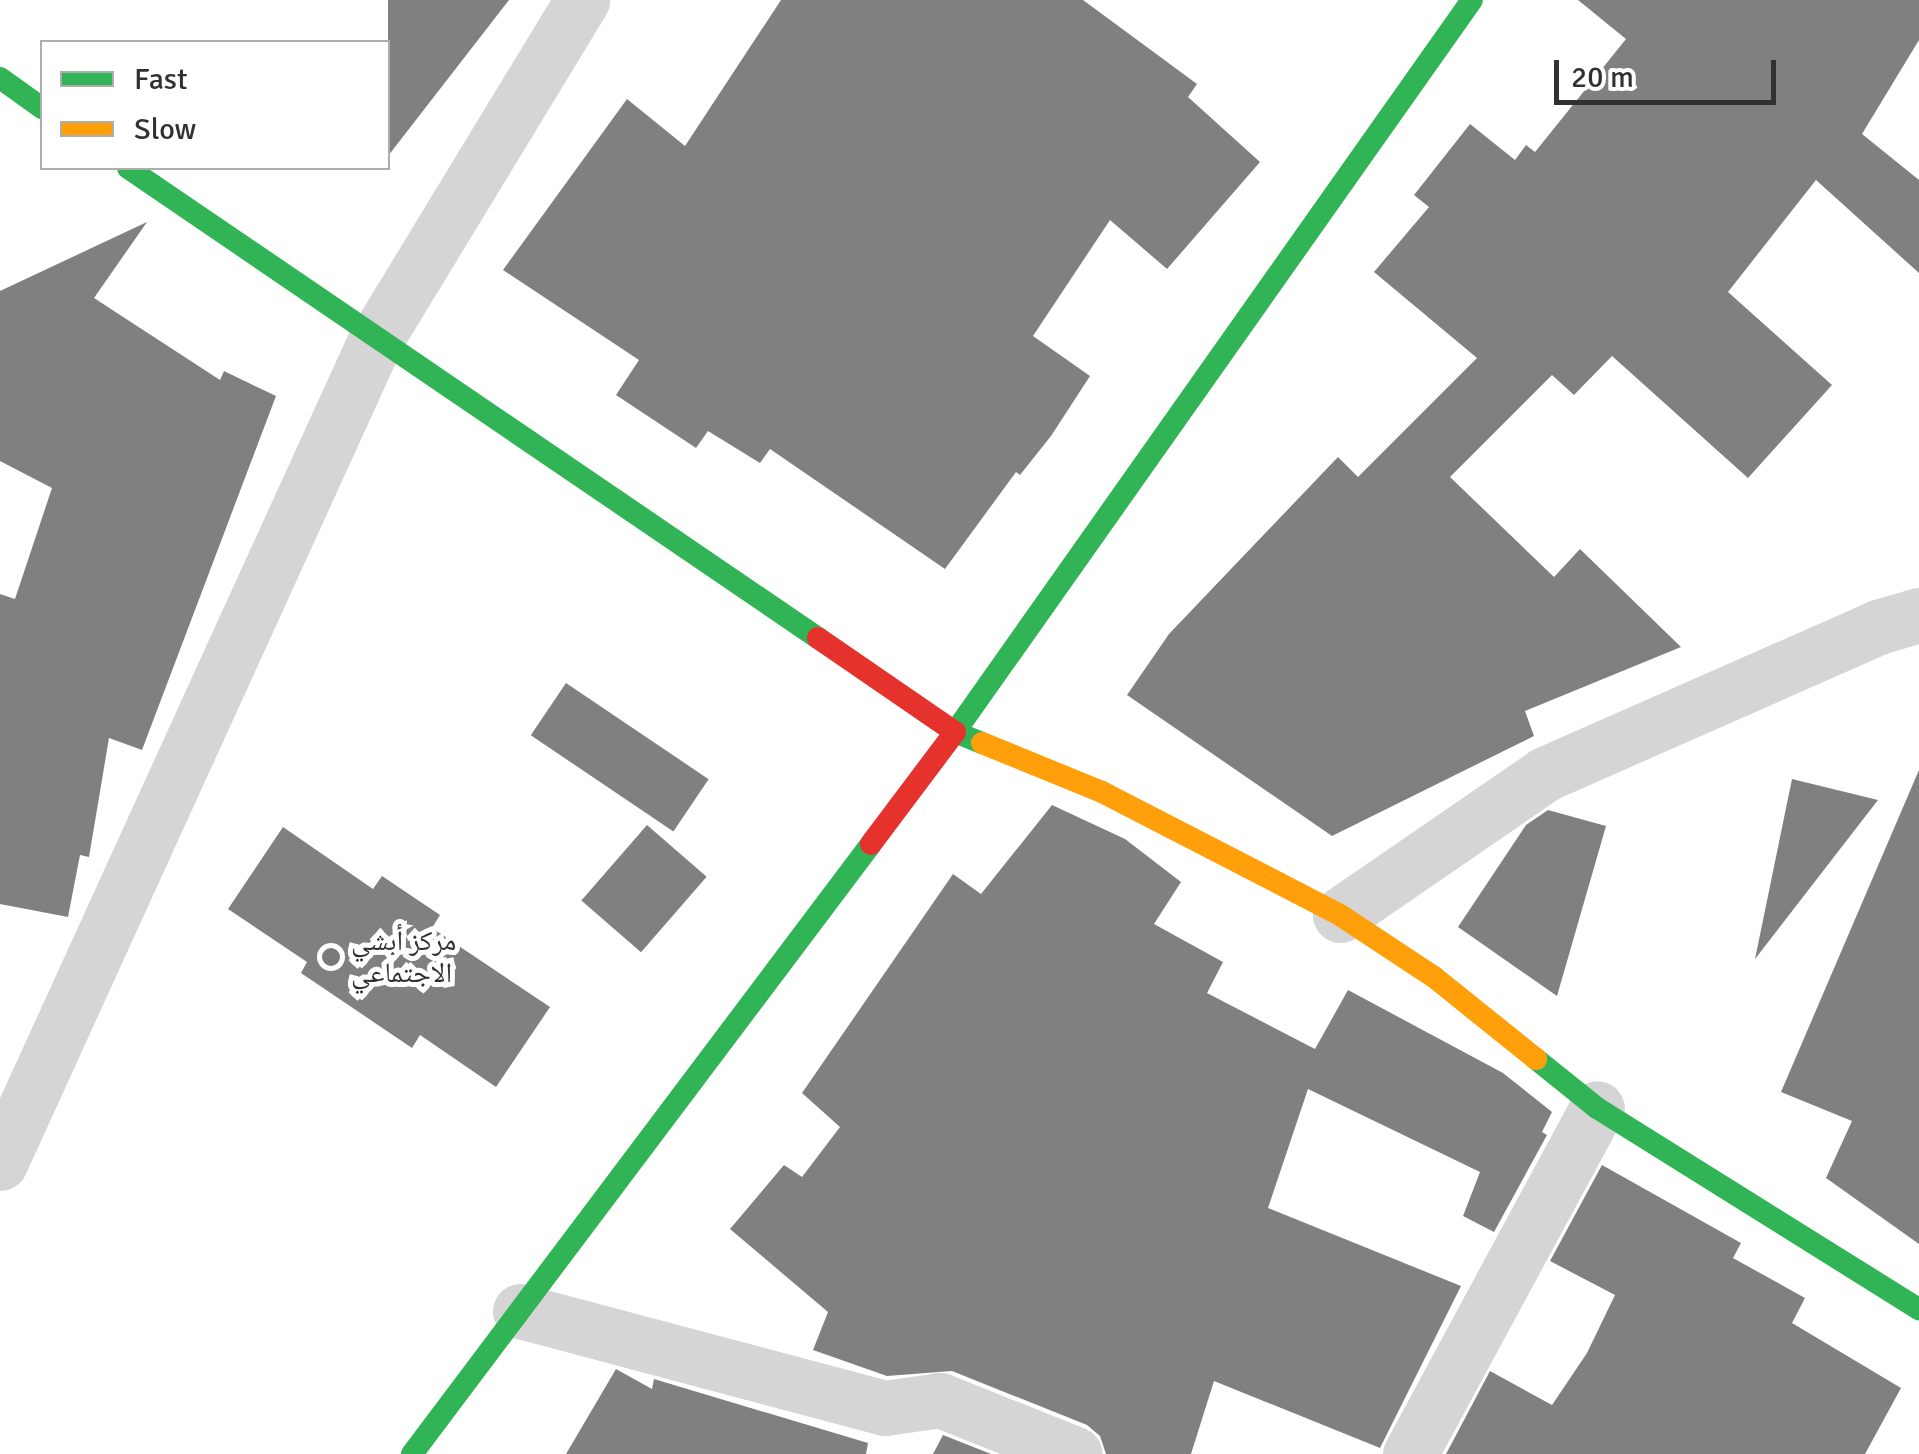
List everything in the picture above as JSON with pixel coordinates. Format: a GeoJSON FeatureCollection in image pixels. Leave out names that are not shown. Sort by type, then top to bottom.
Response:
{"type":"FeatureCollection","features":[{"type":"Feature","properties":{"kind":"street"},"geometry":{"type":"LineString","coordinates":[[0,1163],[376,341],[582,0]]}},
{"type":"Feature","properties":{"kind":"street"},"geometry":{"type":"LineString","coordinates":[[412,1454],[955,732],[1472,0]]}},
{"type":"Feature","properties":{"kind":"street"},"geometry":{"type":"LineString","coordinates":[[0,78],[40,107]]}},
{"type":"Feature","properties":{"kind":"street"},"geometry":{"type":"LineString","coordinates":[[131,170],[376,341],[955,732],[1102,792],[1340,915],[1434,977],[1597,1108],[1919,1308]]}},
{"type":"Feature","properties":{"kind":"street"},"geometry":{"type":"LineString","coordinates":[[1340,915],[1545,774],[1878,626],[1919,615]]}},
{"type":"Feature","properties":{"kind":"street"},"geometry":{"type":"LineString","coordinates":[[1410,1454],[1597,1108]]}},
{"type":"Feature","properties":{"kind":"street"},"geometry":{"type":"LineString","coordinates":[[520,1311],[884,1408],[940,1400],[1075,1454]]}},
{"type":"Feature","properties":{"kind":"building"},"geometry":{"type":"Polygon","coordinates":[[[388,0],[509,0],[390,153],[388,0]]]}},
{"type":"Feature","properties":{"kind":"building"},"geometry":{"type":"Polygon","coordinates":[[[781,0],[1083,0],[1197,84],[1188,97],[1260,162],[1167,269],[1110,220],[1033,336],[1090,376],[1051,436],[1020,475],[1016,472],[945,569],[770,449],[760,463],[708,431],[696,448],[616,395],[639,360],[503,270],[627,99],[685,146],[781,0]]]}},
{"type":"Feature","properties":{"kind":"building"},"geometry":{"type":"Polygon","coordinates":[[[1578,0],[1919,0],[1919,40],[1862,134],[1919,180],[1919,273],[1816,180],[1728,292],[1832,385],[1748,478],[1612,356],[1574,395],[1552,375],[1450,477],[1554,577],[1580,549],[1681,647],[1525,711],[1534,736],[1332,836],[1127,695],[1169,634],[1338,457],[1358,477],[1477,358],[1374,272],[1429,207],[1414,195],[1470,124],[1515,160],[1526,145],[1535,152],[1626,39],[1578,0]]]}},
{"type":"Feature","properties":{"kind":"building"},"geometry":{"type":"Polygon","coordinates":[[[147,222],[94,298],[220,380],[224,371],[276,396],[142,750],[109,738],[89,857],[80,855],[68,917],[0,904],[0,594],[15,599],[52,488],[0,461],[0,291],[147,222]]]}},
{"type":"Feature","properties":{"kind":"building"},"geometry":{"type":"Polygon","coordinates":[[[566,683],[709,779],[673,831],[531,735],[566,683]]]}},
{"type":"Feature","properties":{"kind":"building"},"geometry":{"type":"Polygon","coordinates":[[[1919,770],[1919,1244],[1826,1178],[1852,1121],[1781,1092],[1919,770]]]}},
{"type":"Feature","properties":{"kind":"building"},"geometry":{"type":"Polygon","coordinates":[[[1792,779],[1878,800],[1755,959],[1792,779]]]}},
{"type":"Feature","properties":{"kind":"building"},"geometry":{"type":"Polygon","coordinates":[[[1052,805],[1125,839],[1181,882],[1154,924],[1223,962],[1207,993],[1315,1049],[1348,990],[1503,1073],[1552,1112],[1542,1132],[1547,1135],[1494,1232],[1463,1216],[1480,1172],[1308,1089],[1268,1208],[1461,1286],[1380,1448],[1214,1381],[1191,1454],[1106,1454],[1100,1436],[1087,1425],[952,1371],[887,1376],[813,1350],[828,1312],[730,1229],[784,1165],[802,1177],[840,1127],[802,1093],[953,874],[981,894],[1052,805]]]}},
{"type":"Feature","properties":{"kind":"building"},"geometry":{"type":"Polygon","coordinates":[[[1548,810],[1606,826],[1557,996],[1458,927],[1526,825],[1548,810]]]}},
{"type":"Feature","properties":{"kind":"building"},"geometry":{"type":"Polygon","coordinates":[[[647,825],[707,877],[641,952],[581,900],[647,825]]]}},
{"type":"Feature","properties":{"kind":"building","name":"مركز أبشي الاجتماعي"},"geometry":{"type":"Polygon","coordinates":[[[283,827],[373,889],[382,876],[440,915],[432,928],[550,1007],[496,1087],[420,1035],[412,1048],[301,973],[307,962],[228,909],[283,827]]]}},
{"type":"Feature","properties":{"kind":"building"},"geometry":{"type":"Polygon","coordinates":[[[1602,1165],[1741,1243],[1733,1258],[1805,1298],[1792,1323],[1901,1388],[1865,1454],[1446,1454],[1490,1371],[1552,1405],[1587,1353],[1615,1295],[1550,1261],[1602,1165]]]}},
{"type":"Feature","properties":{"kind":"building"},"geometry":{"type":"Polygon","coordinates":[[[616,1369],[652,1389],[654,1379],[868,1443],[866,1454],[566,1454],[616,1369]]]}},
{"type":"Feature","properties":{"kind":"building"},"geometry":{"type":"Polygon","coordinates":[[[943,1435],[991,1454],[933,1454],[943,1435]]]}},
{"type":"Feature","properties":{"kind":"traffic: fast"},"geometry":{"type":"LineString","coordinates":[[982,743],[955,732],[1472,0]]}},
{"type":"Feature","properties":{"kind":"traffic: fast"},"geometry":{"type":"LineString","coordinates":[[0,78],[40,107]]}},
{"type":"Feature","properties":{"kind":"traffic: fast"},"geometry":{"type":"LineString","coordinates":[[131,170],[818,638]]}},
{"type":"Feature","properties":{"kind":"traffic: fast"},"geometry":{"type":"LineString","coordinates":[[412,1454],[871,844]]}},
{"type":"Feature","properties":{"kind":"traffic: fast"},"geometry":{"type":"LineString","coordinates":[[1536,1059],[1597,1108],[1919,1309]]}},
{"type":"Feature","properties":{"kind":"traffic: slow"},"geometry":{"type":"LineString","coordinates":[[982,743],[1102,792],[1340,915],[1434,977],[1536,1059]]}},
{"type":"Feature","properties":{"kind":"traffic: jam"},"geometry":{"type":"LineString","coordinates":[[818,638],[955,732],[871,844]]}},
{"type":"Feature","properties":{"kind":"place","name":"مركز أبشي الاجتماعي"},"geometry":{"type":"Point","coordinates":[331,957]}}]}
